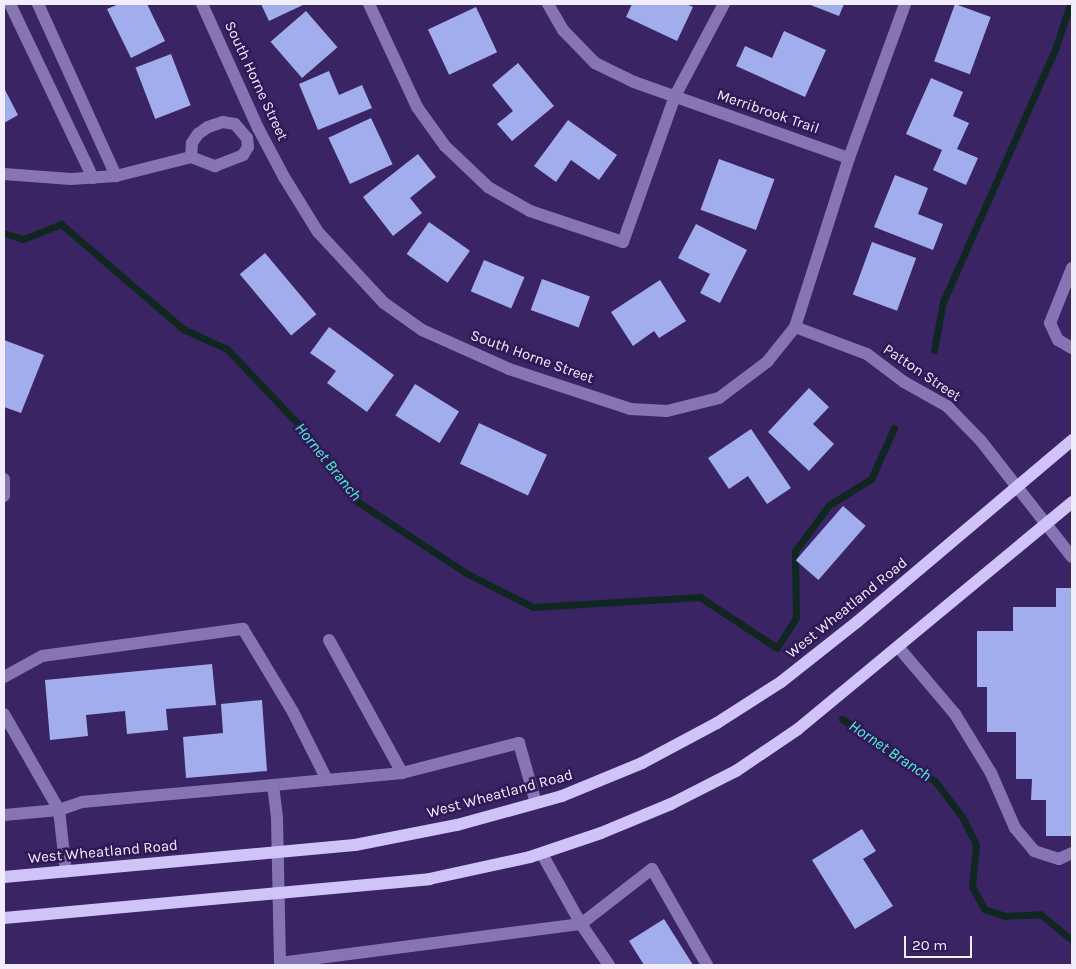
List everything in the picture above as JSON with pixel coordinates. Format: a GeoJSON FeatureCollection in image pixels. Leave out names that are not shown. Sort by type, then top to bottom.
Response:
{"type":"FeatureCollection","features":[{"type":"Feature","properties":{"kind":"main road","name":"West Wheatland Road"},"geometry":{"type":"LineString","coordinates":[[4,878],[355,844],[457,825],[536,803],[642,763],[718,723],[781,682],[858,622],[1072,440]]}},
{"type":"Feature","properties":{"kind":"main road"},"geometry":{"type":"LineString","coordinates":[[4,918],[429,879],[542,854],[672,804],[736,771],[798,729],[899,648],[1072,502]]}},
{"type":"Feature","properties":{"kind":"street"},"geometry":{"type":"LineString","coordinates":[[10,4],[93,178]]}},
{"type":"Feature","properties":{"kind":"street"},"geometry":{"type":"LineString","coordinates":[[38,4],[116,176]]}},
{"type":"Feature","properties":{"kind":"street","name":"South Horne Street"},"geometry":{"type":"LineString","coordinates":[[202,4],[258,128],[318,232],[384,303],[422,330],[509,369],[631,409],[667,411],[719,398],[766,362],[795,327],[849,158]]}},
{"type":"Feature","properties":{"kind":"street"},"geometry":{"type":"LineString","coordinates":[[369,4],[417,107],[445,146],[488,187],[530,210],[623,242],[675,96],[724,4]]}},
{"type":"Feature","properties":{"kind":"street","name":"Merribrook Trail"},"geometry":{"type":"LineString","coordinates":[[548,4],[563,30],[595,63],[634,82],[849,158]]}},
{"type":"Feature","properties":{"kind":"street"},"geometry":{"type":"LineString","coordinates":[[849,158],[905,4]]}},
{"type":"Feature","properties":{"kind":"street"},"geometry":{"type":"LineString","coordinates":[[4,174],[23,178],[93,178],[116,176],[191,157],[205,165],[229,163],[243,155],[248,147],[245,134],[234,124],[224,122],[208,127],[198,134],[192,143],[191,157]]}},
{"type":"Feature","properties":{"kind":"street"},"geometry":{"type":"LineString","coordinates":[[245,134],[258,128]]}},
{"type":"Feature","properties":{"kind":"street"},"geometry":{"type":"LineString","coordinates":[[1072,268],[1050,323],[1058,340],[1072,348]]}},
{"type":"Feature","properties":{"kind":"street","name":"Patton Street"},"geometry":{"type":"LineString","coordinates":[[795,327],[867,354],[904,382],[947,406],[1018,486],[1072,557]]}},
{"type":"Feature","properties":{"kind":"street"},"geometry":{"type":"LineString","coordinates":[[4,480],[4,496]]}},
{"type":"Feature","properties":{"kind":"street"},"geometry":{"type":"LineString","coordinates":[[4,677],[42,656],[243,629],[293,712],[326,780]]}},
{"type":"Feature","properties":{"kind":"street"},"geometry":{"type":"LineString","coordinates":[[329,640],[402,773]]}},
{"type":"Feature","properties":{"kind":"street"},"geometry":{"type":"LineString","coordinates":[[899,648],[955,714],[991,773],[1015,828],[1034,851],[1059,859],[1072,853]]}},
{"type":"Feature","properties":{"kind":"street"},"geometry":{"type":"LineString","coordinates":[[4,714],[59,810],[66,872]]}},
{"type":"Feature","properties":{"kind":"street"},"geometry":{"type":"LineString","coordinates":[[4,816],[59,810],[82,802],[402,773],[519,743],[536,803]]}},
{"type":"Feature","properties":{"kind":"street"},"geometry":{"type":"LineString","coordinates":[[273,785],[280,962],[581,924],[652,869],[707,965]]}},
{"type":"Feature","properties":{"kind":"street"},"geometry":{"type":"LineString","coordinates":[[542,854],[581,924],[609,965]]}},
{"type":"Feature","properties":{"kind":"building"},"geometry":{"type":"Polygon","coordinates":[[[119,4],[147,4],[165,41],[131,58],[107,9],[119,4]]]}},
{"type":"Feature","properties":{"kind":"building"},"geometry":{"type":"Polygon","coordinates":[[[261,4],[305,4],[269,21],[261,4]]]}},
{"type":"Feature","properties":{"kind":"building"},"geometry":{"type":"Polygon","coordinates":[[[632,4],[686,4],[693,7],[677,41],[626,17],[632,4]]]}},
{"type":"Feature","properties":{"kind":"building"},"geometry":{"type":"Polygon","coordinates":[[[808,4],[844,4],[839,16],[808,4]]]}},
{"type":"Feature","properties":{"kind":"building"},"geometry":{"type":"Polygon","coordinates":[[[955,4],[991,17],[970,74],[934,61],[955,4]]]}},
{"type":"Feature","properties":{"kind":"building"},"geometry":{"type":"Polygon","coordinates":[[[476,7],[497,52],[449,75],[428,29],[476,7]]]}},
{"type":"Feature","properties":{"kind":"building"},"geometry":{"type":"Polygon","coordinates":[[[306,11],[337,47],[302,78],[271,42],[306,11]]]}},
{"type":"Feature","properties":{"kind":"building"},"geometry":{"type":"Polygon","coordinates":[[[784,31],[826,50],[805,97],[736,66],[745,46],[772,58],[784,31]]]}},
{"type":"Feature","properties":{"kind":"building"},"geometry":{"type":"Polygon","coordinates":[[[171,54],[191,105],[155,119],[136,68],[171,54]]]}},
{"type":"Feature","properties":{"kind":"building"},"geometry":{"type":"Polygon","coordinates":[[[518,63],[554,106],[512,141],[497,124],[513,111],[492,85],[518,63]]]}},
{"type":"Feature","properties":{"kind":"building"},"geometry":{"type":"Polygon","coordinates":[[[329,71],[339,95],[362,85],[372,108],[318,130],[299,84],[329,71]]]}},
{"type":"Feature","properties":{"kind":"building"},"geometry":{"type":"Polygon","coordinates":[[[931,78],[963,92],[953,116],[969,123],[957,149],[978,158],[966,185],[933,170],[942,150],[906,134],[931,78]]]}},
{"type":"Feature","properties":{"kind":"building"},"geometry":{"type":"Polygon","coordinates":[[[4,88],[18,115],[4,123],[4,88]]]}},
{"type":"Feature","properties":{"kind":"building"},"geometry":{"type":"Polygon","coordinates":[[[371,118],[393,164],[350,184],[328,138],[371,118]]]}},
{"type":"Feature","properties":{"kind":"building"},"geometry":{"type":"Polygon","coordinates":[[[568,120],[617,155],[599,180],[571,160],[556,182],[534,166],[568,120]]]}},
{"type":"Feature","properties":{"kind":"building"},"geometry":{"type":"Polygon","coordinates":[[[418,154],[436,177],[410,198],[422,213],[393,236],[363,197],[418,154]]]}},
{"type":"Feature","properties":{"kind":"building"},"geometry":{"type":"Polygon","coordinates":[[[719,159],[774,179],[756,230],[701,210],[719,159]]]}},
{"type":"Feature","properties":{"kind":"building"},"geometry":{"type":"Polygon","coordinates":[[[895,175],[928,188],[918,214],[943,224],[933,250],[874,227],[895,175]]]}},
{"type":"Feature","properties":{"kind":"building"},"geometry":{"type":"Polygon","coordinates":[[[429,222],[470,251],[448,283],[407,254],[429,222]]]}},
{"type":"Feature","properties":{"kind":"building"},"geometry":{"type":"Polygon","coordinates":[[[696,224],[747,250],[720,303],[700,293],[710,274],[678,258],[696,224]]]}},
{"type":"Feature","properties":{"kind":"building"},"geometry":{"type":"Polygon","coordinates":[[[872,242],[916,258],[897,311],[853,295],[872,242]]]}},
{"type":"Feature","properties":{"kind":"building"},"geometry":{"type":"Polygon","coordinates":[[[265,253],[316,314],[291,335],[240,274],[265,253]]]}},
{"type":"Feature","properties":{"kind":"building"},"geometry":{"type":"Polygon","coordinates":[[[484,260],[525,277],[511,308],[471,291],[484,260]]]}},
{"type":"Feature","properties":{"kind":"building"},"geometry":{"type":"Polygon","coordinates":[[[542,279],[590,296],[579,327],[531,310],[542,279]]]}},
{"type":"Feature","properties":{"kind":"building"},"geometry":{"type":"Polygon","coordinates":[[[660,280],[686,321],[659,338],[654,331],[633,346],[611,312],[660,280]]]}},
{"type":"Feature","properties":{"kind":"building"},"geometry":{"type":"Polygon","coordinates":[[[329,327],[394,375],[367,412],[327,383],[336,371],[310,353],[329,327]]]}},
{"type":"Feature","properties":{"kind":"building"},"geometry":{"type":"Polygon","coordinates":[[[4,340],[44,355],[21,413],[4,407],[4,340]]]}},
{"type":"Feature","properties":{"kind":"building"},"geometry":{"type":"Polygon","coordinates":[[[415,384],[459,412],[439,443],[395,415],[415,384]]]}},
{"type":"Feature","properties":{"kind":"building"},"geometry":{"type":"Polygon","coordinates":[[[809,388],[829,407],[813,424],[834,444],[809,471],[768,432],[809,388]]]}},
{"type":"Feature","properties":{"kind":"building"},"geometry":{"type":"Polygon","coordinates":[[[479,423],[547,455],[528,495],[460,464],[479,423]]]}},
{"type":"Feature","properties":{"kind":"building"},"geometry":{"type":"Polygon","coordinates":[[[751,429],[791,488],[767,504],[748,476],[729,489],[708,458],[751,429]]]}},
{"type":"Feature","properties":{"kind":"building"},"geometry":{"type":"Polygon","coordinates":[[[843,506],[866,526],[818,580],[796,560],[843,506]]]}},
{"type":"Feature","properties":{"kind":"building"},"geometry":{"type":"Polygon","coordinates":[[[1056,588],[1072,588],[1072,836],[1046,836],[1046,800],[1031,800],[1032,779],[1016,779],[1016,732],[987,732],[987,687],[977,687],[977,631],[1013,631],[1013,607],[1056,607],[1056,588]]]}},
{"type":"Feature","properties":{"kind":"building"},"geometry":{"type":"Polygon","coordinates":[[[212,664],[216,705],[166,709],[168,730],[127,734],[125,711],[86,715],[88,736],[50,740],[45,680],[212,664]]]}},
{"type":"Feature","properties":{"kind":"building"},"geometry":{"type":"Polygon","coordinates":[[[262,700],[267,771],[186,778],[183,737],[223,733],[221,704],[262,700]]]}},
{"type":"Feature","properties":{"kind":"building"},"geometry":{"type":"Polygon","coordinates":[[[862,829],[876,851],[863,859],[893,906],[855,929],[812,860],[862,829]]]}},
{"type":"Feature","properties":{"kind":"building"},"geometry":{"type":"Polygon","coordinates":[[[664,919],[693,965],[644,965],[629,941],[664,919]]]}},
{"type":"Feature","properties":{"kind":"waterway"},"geometry":{"type":"LineString","coordinates":[[934,350],[943,302],[1056,47],[1070,4]]}},
{"type":"Feature","properties":{"kind":"waterway","name":"Hornet Branch"},"geometry":{"type":"LineString","coordinates":[[4,233],[23,239],[61,224],[183,329],[227,349],[302,428],[358,502],[466,573],[533,607],[700,597],[777,648],[796,617],[795,551],[829,505],[871,479],[894,428]]}},
{"type":"Feature","properties":{"kind":"waterway","name":"Hornet Branch"},"geometry":{"type":"LineString","coordinates":[[842,719],[935,781],[963,818],[976,845],[972,886],[984,909],[1005,916],[1040,914],[1072,940]]}}]}
